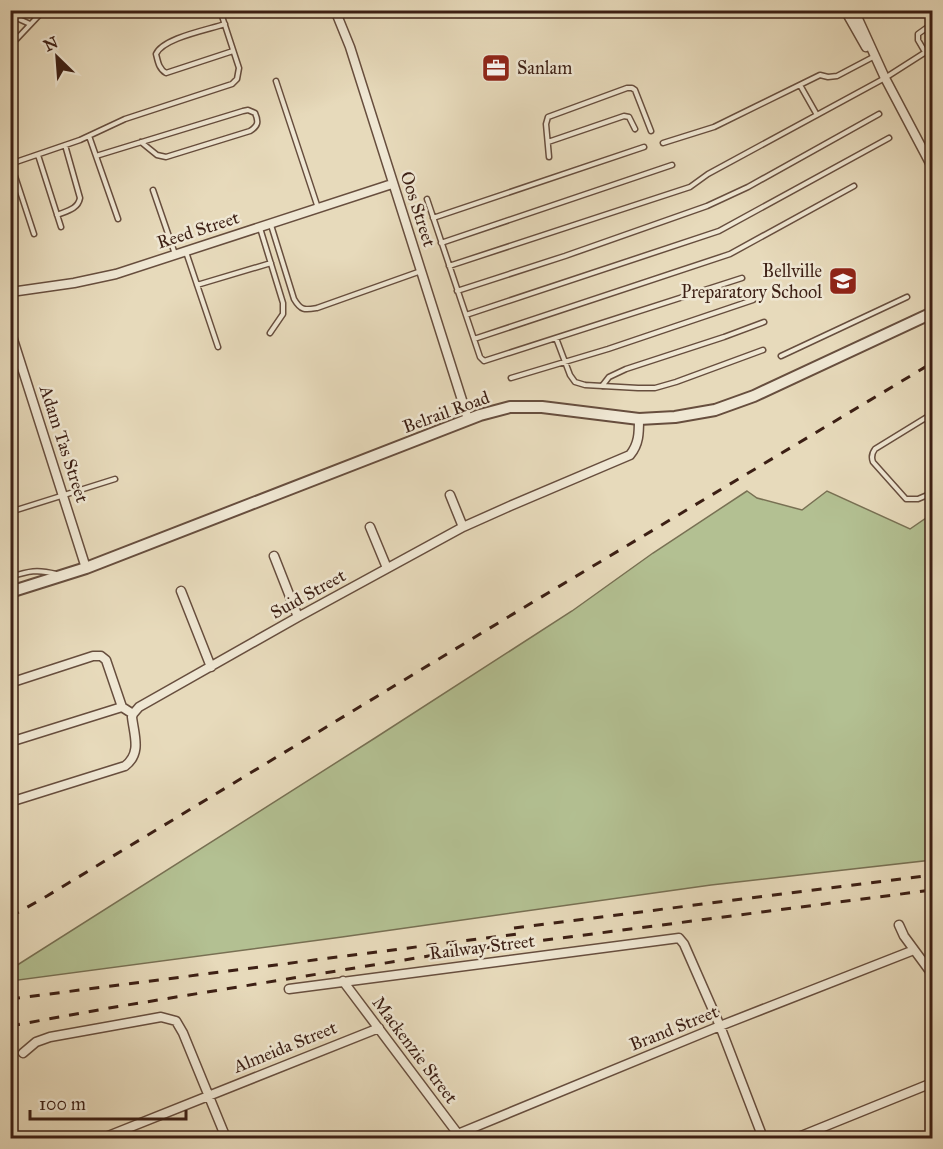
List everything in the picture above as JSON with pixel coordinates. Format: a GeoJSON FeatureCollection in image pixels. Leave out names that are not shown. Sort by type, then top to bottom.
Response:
{"type":"FeatureCollection","features":[{"type":"Feature","properties":{"kind":"street","name":"Oos Street"},"geometry":{"type":"LineString","coordinates":[[335,10],[350,47],[468,419]]}},
{"type":"Feature","properties":{"kind":"street"},"geometry":{"type":"LineString","coordinates":[[845,10],[874,57],[933,167]]}},
{"type":"Feature","properties":{"kind":"street"},"geometry":{"type":"LineString","coordinates":[[854,10],[874,57]]}},
{"type":"Feature","properties":{"kind":"street","name":"Reed Street"},"geometry":{"type":"LineString","coordinates":[[10,290],[41,288],[101,278],[392,184]]}},
{"type":"Feature","properties":{"kind":"street","name":"Belrail Road"},"geometry":{"type":"LineString","coordinates":[[10,592],[62,576],[496,410],[526,406],[543,407],[639,419],[693,415],[734,404],[764,392],[933,313]]}},
{"type":"Feature","properties":{"kind":"street","name":"Adam Tas Street"},"geometry":{"type":"LineString","coordinates":[[10,330],[86,567]]}},
{"type":"Feature","properties":{"kind":"street","name":"Suid Street"},"geometry":{"type":"LineString","coordinates":[[133,714],[143,705],[298,617],[463,527],[630,455],[638,443],[639,419]]}},
{"type":"Feature","properties":{"kind":"street"},"geometry":{"type":"LineString","coordinates":[[450,495],[463,527]]}},
{"type":"Feature","properties":{"kind":"street"},"geometry":{"type":"LineString","coordinates":[[370,526],[387,568]]}},
{"type":"Feature","properties":{"kind":"street"},"geometry":{"type":"LineString","coordinates":[[274,556],[298,617]]}},
{"type":"Feature","properties":{"kind":"street"},"geometry":{"type":"LineString","coordinates":[[181,591],[211,667]]}},
{"type":"Feature","properties":{"kind":"street"},"geometry":{"type":"LineString","coordinates":[[10,682],[93,656],[101,656],[106,660],[122,707],[133,714],[136,750],[132,760],[125,766],[10,802]]}},
{"type":"Feature","properties":{"kind":"street"},"geometry":{"type":"LineString","coordinates":[[10,742],[122,707]]}},
{"type":"Feature","properties":{"kind":"street"},"geometry":{"type":"LineString","coordinates":[[899,925],[904,936],[933,974]]}},
{"type":"Feature","properties":{"kind":"street","name":"Railway Street"},"geometry":{"type":"LineString","coordinates":[[289,989],[679,938],[684,944],[720,1026]]}},
{"type":"Feature","properties":{"kind":"street","name":"Brand Street"},"geometry":{"type":"LineString","coordinates":[[448,1138],[460,1136],[720,1026],[914,950]]}},
{"type":"Feature","properties":{"kind":"street","name":"Mackenzie Street"},"geometry":{"type":"LineString","coordinates":[[343,981],[460,1136]]}},
{"type":"Feature","properties":{"kind":"street"},"geometry":{"type":"LineString","coordinates":[[23,1053],[36,1042],[50,1037],[161,1017],[176,1021],[226,1138]]}},
{"type":"Feature","properties":{"kind":"street"},"geometry":{"type":"LineString","coordinates":[[720,1026],[763,1138]]}},
{"type":"Feature","properties":{"kind":"street","name":"Almeida Street"},"geometry":{"type":"LineString","coordinates":[[103,1138],[379,1028]]}},
{"type":"Feature","properties":{"kind":"street"},"geometry":{"type":"LineString","coordinates":[[796,1138],[933,1083]]}},
{"type":"Feature","properties":{"kind":"lane"},"geometry":{"type":"LineString","coordinates":[[11,44],[44,10]]}},
{"type":"Feature","properties":{"kind":"lane"},"geometry":{"type":"LineString","coordinates":[[34,234],[11,164],[89,136],[125,119],[232,84],[237,79],[239,71],[220,10]]}},
{"type":"Feature","properties":{"kind":"lane"},"geometry":{"type":"LineString","coordinates":[[10,15],[30,24]]}},
{"type":"Feature","properties":{"kind":"lane"},"geometry":{"type":"LineString","coordinates":[[225,24],[172,40],[164,45],[158,49],[156,54],[159,66],[166,74],[233,51]]}},
{"type":"Feature","properties":{"kind":"lane"},"geometry":{"type":"LineString","coordinates":[[925,52],[918,40],[918,34],[933,24]]}},
{"type":"Feature","properties":{"kind":"lane"},"geometry":{"type":"LineString","coordinates":[[449,266],[690,187],[708,174],[885,78],[933,48]]}},
{"type":"Feature","properties":{"kind":"lane"},"geometry":{"type":"LineString","coordinates":[[663,143],[714,127],[820,75],[837,76],[874,57]]}},
{"type":"Feature","properties":{"kind":"lane"},"geometry":{"type":"LineString","coordinates":[[276,81],[318,208]]}},
{"type":"Feature","properties":{"kind":"lane"},"geometry":{"type":"LineString","coordinates":[[800,85],[817,115]]}},
{"type":"Feature","properties":{"kind":"lane"},"geometry":{"type":"LineString","coordinates":[[549,157],[546,124],[548,117],[630,88],[635,90],[651,131]]}},
{"type":"Feature","properties":{"kind":"lane"},"geometry":{"type":"LineString","coordinates":[[96,156],[141,142],[243,111],[252,111],[258,121],[255,128],[250,131],[166,157],[157,155],[141,142]]}},
{"type":"Feature","properties":{"kind":"lane"},"geometry":{"type":"LineString","coordinates":[[457,291],[707,206],[748,187],[879,114]]}},
{"type":"Feature","properties":{"kind":"lane"},"geometry":{"type":"LineString","coordinates":[[548,142],[624,116],[629,117],[635,129]]}},
{"type":"Feature","properties":{"kind":"lane"},"geometry":{"type":"LineString","coordinates":[[89,136],[118,219]]}},
{"type":"Feature","properties":{"kind":"lane"},"geometry":{"type":"LineString","coordinates":[[466,315],[719,231],[889,138]]}},
{"type":"Feature","properties":{"kind":"lane"},"geometry":{"type":"LineString","coordinates":[[57,215],[78,205],[80,198],[65,145]]}},
{"type":"Feature","properties":{"kind":"lane"},"geometry":{"type":"LineString","coordinates":[[433,218],[644,147]]}},
{"type":"Feature","properties":{"kind":"lane"},"geometry":{"type":"LineString","coordinates":[[38,155],[61,228]]}},
{"type":"Feature","properties":{"kind":"lane"},"geometry":{"type":"LineString","coordinates":[[441,243],[672,165]]}},
{"type":"Feature","properties":{"kind":"lane"},"geometry":{"type":"LineString","coordinates":[[474,339],[730,254],[854,186]]}},
{"type":"Feature","properties":{"kind":"lane"},"geometry":{"type":"LineString","coordinates":[[153,190],[175,255]]}},
{"type":"Feature","properties":{"kind":"lane"},"geometry":{"type":"LineString","coordinates":[[427,199],[480,359],[486,361],[742,278]]}},
{"type":"Feature","properties":{"kind":"lane"},"geometry":{"type":"LineString","coordinates":[[270,224],[294,299],[298,306],[304,309],[317,308],[421,272]]}},
{"type":"Feature","properties":{"kind":"lane"},"geometry":{"type":"LineString","coordinates":[[260,228],[283,309],[283,314],[270,333]]}},
{"type":"Feature","properties":{"kind":"lane"},"geometry":{"type":"LineString","coordinates":[[185,252],[218,347]]}},
{"type":"Feature","properties":{"kind":"lane"},"geometry":{"type":"LineString","coordinates":[[197,285],[271,263]]}},
{"type":"Feature","properties":{"kind":"lane"},"geometry":{"type":"LineString","coordinates":[[781,356],[907,297]]}},
{"type":"Feature","properties":{"kind":"lane"},"geometry":{"type":"LineString","coordinates":[[511,378],[608,349],[753,300]]}},
{"type":"Feature","properties":{"kind":"lane"},"geometry":{"type":"LineString","coordinates":[[602,386],[609,377],[626,369],[724,338],[764,322]]}},
{"type":"Feature","properties":{"kind":"lane"},"geometry":{"type":"LineString","coordinates":[[556,338],[570,375],[575,382],[602,386],[655,388],[763,350]]}},
{"type":"Feature","properties":{"kind":"lane"},"geometry":{"type":"LineString","coordinates":[[933,414],[875,449],[872,452],[872,458],[906,499],[918,500],[933,493]]}},
{"type":"Feature","properties":{"kind":"lane"},"geometry":{"type":"LineString","coordinates":[[10,512],[115,479]]}},
{"type":"Feature","properties":{"kind":"lane"},"geometry":{"type":"LineString","coordinates":[[10,577],[37,570],[62,576]]}},
{"type":"Feature","properties":{"kind":"green space"},"geometry":{"type":"Polygon","coordinates":[[[747,491],[757,498],[802,510],[827,491],[910,529],[932,514],[932,860],[711,885],[11,981],[11,969],[572,611],[653,553],[747,491]]]}},
{"type":"Feature","properties":{"kind":"railway"},"geometry":{"type":"LineString","coordinates":[[10,917],[932,363]]}},
{"type":"Feature","properties":{"kind":"railway"},"geometry":{"type":"LineString","coordinates":[[514,928],[932,875]]}},
{"type":"Feature","properties":{"kind":"railway"},"geometry":{"type":"LineString","coordinates":[[10,1026],[453,952],[932,890]]}},
{"type":"Feature","properties":{"kind":"railway"},"geometry":{"type":"LineString","coordinates":[[10,999],[525,933]]}},
{"type":"Feature","properties":{"kind":"place","name":"Sanlam"},"geometry":{"type":"Point","coordinates":[496,68]}},
{"type":"Feature","properties":{"kind":"place","name":"Bellville Preparatory School"},"geometry":{"type":"Point","coordinates":[843,281]}}]}
